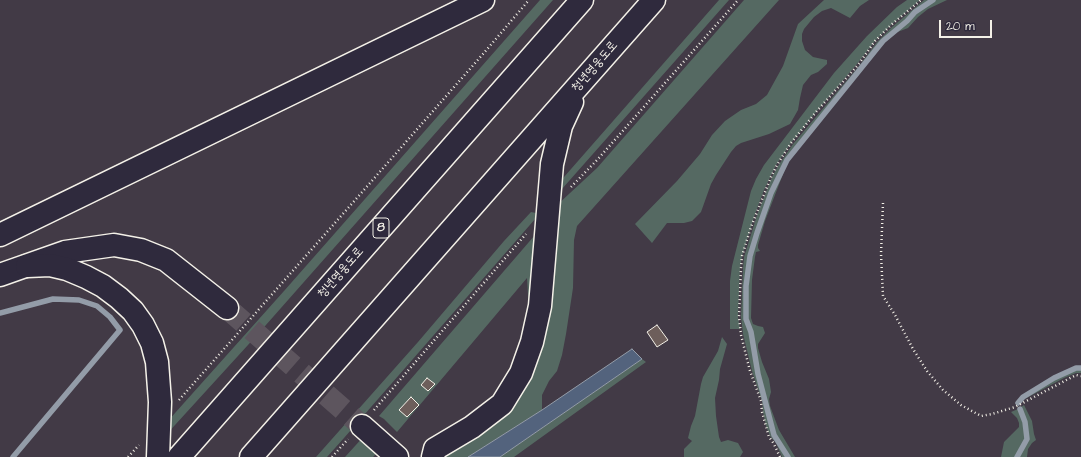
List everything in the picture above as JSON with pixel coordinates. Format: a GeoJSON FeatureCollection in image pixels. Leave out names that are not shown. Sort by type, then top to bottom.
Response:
{"type":"FeatureCollection","features":[{"type":"Feature","properties":{"kind":"main road"},"geometry":{"type":"LineString","coordinates":[[0,235],[483,0]]}},
{"type":"Feature","properties":{"kind":"main road","name":"청년영웅도로"},"geometry":{"type":"LineString","coordinates":[[179,457],[582,0]]}},
{"type":"Feature","properties":{"kind":"main road","name":"청년영웅도로"},"geometry":{"type":"LineString","coordinates":[[251,457],[654,0]]}},
{"type":"Feature","properties":{"kind":"main road"},"geometry":{"type":"LineString","coordinates":[[433,457],[435,449],[472,427],[502,404],[521,373],[532,342],[540,306],[552,164],[561,126],[583,80]]}},
{"type":"Feature","properties":{"kind":"main road"},"geometry":{"type":"LineString","coordinates":[[0,274],[65,252],[114,245],[141,250],[166,260],[228,308]]}},
{"type":"Feature","properties":{"kind":"main road"},"geometry":{"type":"LineString","coordinates":[[27,266],[50,265],[80,274],[103,286],[119,298],[133,311],[143,325],[152,343],[157,362],[160,402],[158,457]]}},
{"type":"Feature","properties":{"kind":"main road"},"geometry":{"type":"LineString","coordinates":[[362,424],[397,457]]}},
{"type":"Feature","properties":{"kind":"path"},"geometry":{"type":"LineString","coordinates":[[128,457],[354,202],[529,0]]}},
{"type":"Feature","properties":{"kind":"path"},"geometry":{"type":"LineString","coordinates":[[570,187],[598,159],[738,0]]}},
{"type":"Feature","properties":{"kind":"path"},"geometry":{"type":"LineString","coordinates":[[780,457],[774,444],[768,437],[761,401],[750,371],[741,335],[739,317],[742,256],[765,190],[784,153],[816,112],[854,70],[875,41],[891,25],[921,0]]}},
{"type":"Feature","properties":{"kind":"path"},"geometry":{"type":"LineString","coordinates":[[883,203],[881,254],[883,296],[927,371],[943,390],[961,405],[981,416],[1015,407],[1076,375],[1081,376]]}},
{"type":"Feature","properties":{"kind":"path"},"geometry":{"type":"LineString","coordinates":[[332,457],[527,233]]}},
{"type":"Feature","properties":{"kind":"green space"},"geometry":{"type":"Polygon","coordinates":[[[540,0],[553,0],[258,334],[165,436],[167,422],[540,0]]]}},
{"type":"Feature","properties":{"kind":"green space"},"geometry":{"type":"Polygon","coordinates":[[[719,0],[729,0],[554,198],[557,185],[719,0]]]}},
{"type":"Feature","properties":{"kind":"green space"},"geometry":{"type":"Polygon","coordinates":[[[744,0],[779,0],[577,226],[574,240],[573,288],[566,334],[557,371],[549,381],[542,395],[542,410],[468,457],[440,457],[503,411],[556,206],[597,168],[744,0]]]}},
{"type":"Feature","properties":{"kind":"green space"},"geometry":{"type":"Polygon","coordinates":[[[824,0],[869,0],[860,6],[850,18],[831,8],[822,11],[814,17],[804,29],[802,41],[805,50],[813,57],[827,60],[827,64],[818,72],[811,75],[803,85],[798,110],[790,124],[769,134],[736,146],[711,184],[701,212],[692,221],[684,223],[667,223],[652,243],[635,224],[677,181],[700,154],[712,135],[725,121],[741,110],[756,104],[767,95],[783,66],[798,24],[824,0]]]}},
{"type":"Feature","properties":{"kind":"green space"},"geometry":{"type":"Polygon","coordinates":[[[907,0],[920,0],[875,41],[791,143],[776,165],[755,214],[742,256],[740,268],[738,317],[740,329],[730,329],[730,281],[732,266],[751,191],[756,179],[764,165],[834,73],[867,36],[897,7],[907,0]]]}},
{"type":"Feature","properties":{"kind":"green space"},"geometry":{"type":"Polygon","coordinates":[[[924,0],[929,0],[881,40],[785,159],[769,192],[755,233],[748,256],[744,286],[745,319],[772,436],[786,457],[782,457],[766,426],[762,401],[752,371],[743,334],[741,317],[744,257],[757,215],[772,177],[793,144],[859,66],[877,42],[924,0]]]}},
{"type":"Feature","properties":{"kind":"green space"},"geometry":{"type":"Polygon","coordinates":[[[934,0],[947,0],[928,9],[908,28],[895,33],[916,13],[934,0]]]}},
{"type":"Feature","properties":{"kind":"green space"},"geometry":{"type":"Polygon","coordinates":[[[788,161],[765,221],[758,245],[760,251],[756,252],[752,280],[751,318],[753,324],[763,327],[765,333],[758,344],[758,348],[769,379],[771,392],[769,399],[770,406],[779,430],[795,457],[790,457],[776,434],[760,374],[752,331],[747,318],[747,286],[752,256],[772,193],[788,161]]]}},
{"type":"Feature","properties":{"kind":"green space"},"geometry":{"type":"Polygon","coordinates":[[[531,212],[536,213],[536,218],[344,438],[327,457],[316,457],[418,342],[504,241],[531,212]]]}},
{"type":"Feature","properties":{"kind":"green space"},"geometry":{"type":"Polygon","coordinates":[[[541,228],[530,328],[527,278],[397,432],[379,416],[541,228]]]}},
{"type":"Feature","properties":{"kind":"green space"},"geometry":{"type":"Polygon","coordinates":[[[722,337],[727,344],[720,369],[715,398],[719,437],[721,442],[728,440],[738,443],[743,452],[740,457],[684,457],[684,449],[692,441],[688,438],[695,416],[703,377],[718,351],[722,337]]]}},
{"type":"Feature","properties":{"kind":"green space"},"geometry":{"type":"Polygon","coordinates":[[[642,359],[646,362],[514,457],[500,457],[642,359]]]}},
{"type":"Feature","properties":{"kind":"green space"},"geometry":{"type":"Polygon","coordinates":[[[1077,368],[1081,369],[1081,373],[1076,373],[1064,378],[1019,402],[1024,397],[1054,379],[1077,368]]]}},
{"type":"Feature","properties":{"kind":"green space"},"geometry":{"type":"Polygon","coordinates":[[[1024,405],[1032,421],[1036,440],[1028,449],[1027,457],[1019,457],[1029,439],[1027,421],[1021,407],[1024,405]]]}},
{"type":"Feature","properties":{"kind":"green space"},"geometry":{"type":"Polygon","coordinates":[[[1018,409],[1025,422],[1026,439],[1016,457],[1001,457],[1004,442],[1019,427],[1017,418],[1011,412],[1018,409]]]}},
{"type":"Feature","properties":{"kind":"green space"},"geometry":{"type":"Polygon","coordinates":[[[365,435],[379,451],[373,457],[345,457],[365,435]]]}},
{"type":"Feature","properties":{"kind":"water"},"geometry":{"type":"Polygon","coordinates":[[[632,349],[642,359],[500,457],[468,457],[542,410],[632,349]]]}},
{"type":"Feature","properties":{"kind":"building"},"geometry":{"type":"Polygon","coordinates":[[[657,325],[668,340],[657,347],[647,332],[657,325]]]}},
{"type":"Feature","properties":{"kind":"building"},"geometry":{"type":"Polygon","coordinates":[[[427,378],[435,384],[428,391],[421,385],[427,378]]]}},
{"type":"Feature","properties":{"kind":"building"},"geometry":{"type":"Polygon","coordinates":[[[411,397],[419,405],[407,417],[399,410],[411,397]]]}},
{"type":"Feature","properties":{"kind":"waterway"},"geometry":{"type":"LineString","coordinates":[[788,457],[774,435],[758,374],[751,332],[746,319],[746,286],[750,256],[757,233],[771,193],[787,160],[883,41],[907,21],[915,12],[933,0]]}},
{"type":"Feature","properties":{"kind":"waterway"},"geometry":{"type":"LineString","coordinates":[[0,313],[53,299],[79,300],[97,306],[110,317],[120,330],[13,457]]}},
{"type":"Feature","properties":{"kind":"waterway"},"geometry":{"type":"LineString","coordinates":[[1018,403],[1023,397],[1054,378],[1076,368],[1081,368]]}},
{"type":"Feature","properties":{"kind":"waterway"},"geometry":{"type":"LineString","coordinates":[[1017,457],[1027,439],[1025,422],[1020,409]]}},
{"type":"Feature","properties":{"kind":"tunnel"},"geometry":{"type":"LineString","coordinates":[[227,308],[362,426]]}}]}
